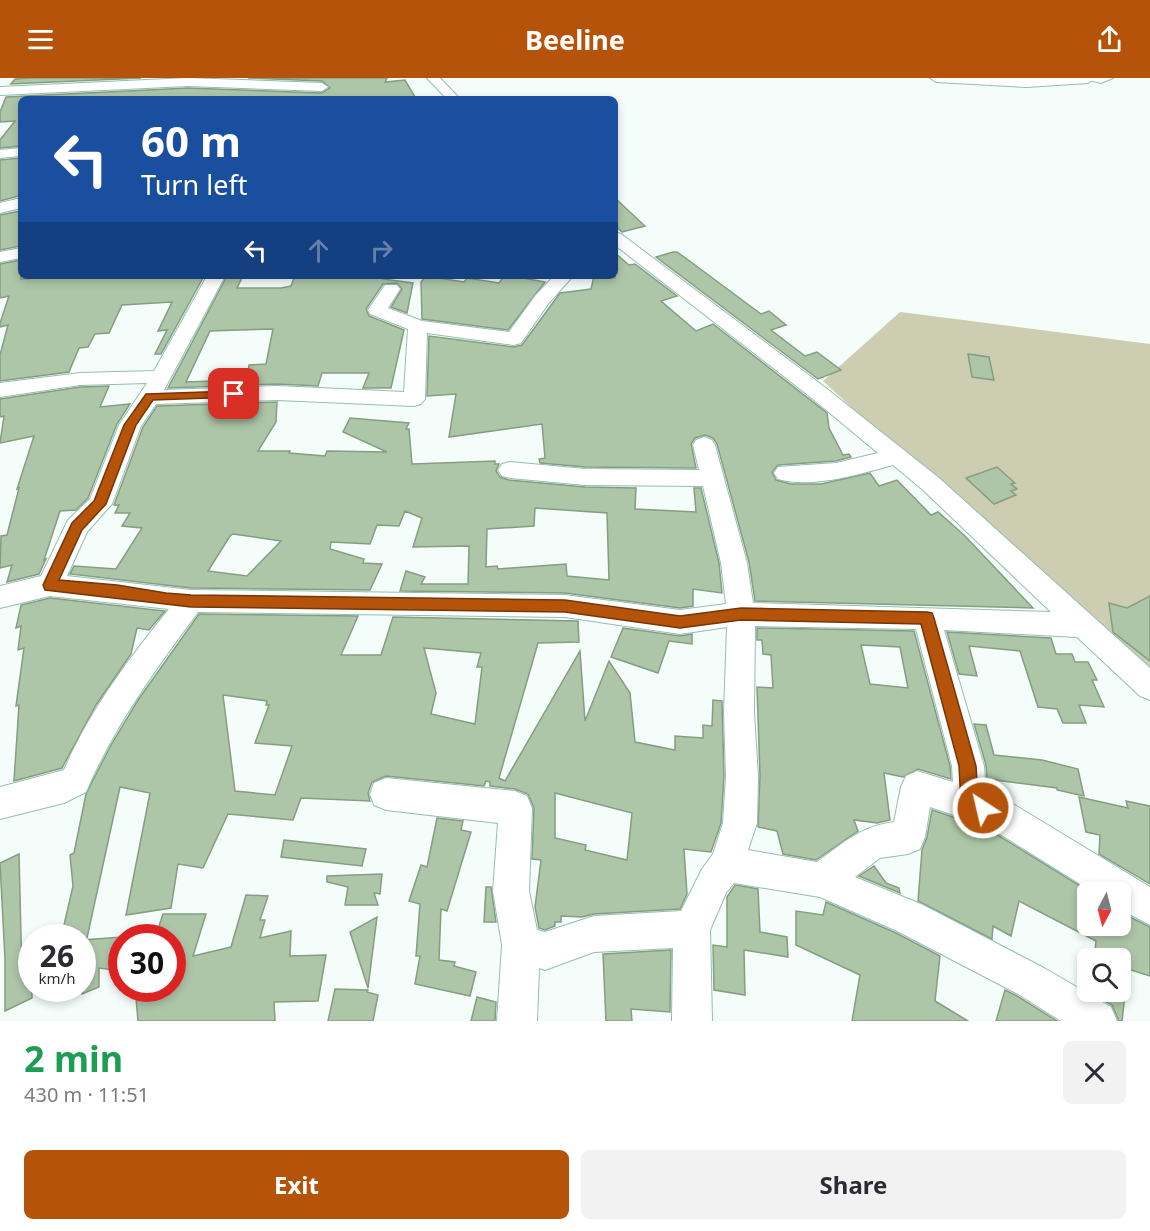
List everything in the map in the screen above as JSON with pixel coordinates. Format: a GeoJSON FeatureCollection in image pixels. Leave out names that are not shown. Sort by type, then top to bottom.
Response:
{"type":"FeatureCollection","features":[{"type":"Feature","properties":{"kind":"street"},"geometry":{"type":"LineString","coordinates":[[433,78],[451,96]]}},
{"type":"Feature","properties":{"kind":"street"},"geometry":{"type":"LineString","coordinates":[[936,78],[1027,83],[1086,79]]}},
{"type":"Feature","properties":{"kind":"street"},"geometry":{"type":"LineString","coordinates":[[0,91],[188,82],[321,89]]}},
{"type":"Feature","properties":{"kind":"street"},"geometry":{"type":"LineString","coordinates":[[129,96],[135,85]]}},
{"type":"Feature","properties":{"kind":"street"},"geometry":{"type":"LineString","coordinates":[[304,96],[321,89]]}},
{"type":"Feature","properties":{"kind":"street"},"geometry":{"type":"LineString","coordinates":[[0,154],[18,152]]}},
{"type":"Feature","properties":{"kind":"street"},"geometry":{"type":"LineString","coordinates":[[0,208],[18,204]]}},
{"type":"Feature","properties":{"kind":"street"},"geometry":{"type":"LineString","coordinates":[[618,242],[815,390],[931,484],[1080,625],[1150,687]]}},
{"type":"Feature","properties":{"kind":"street"},"geometry":{"type":"LineString","coordinates":[[0,257],[18,254]]}},
{"type":"Feature","properties":{"kind":"street"},"geometry":{"type":"LineString","coordinates":[[50,585],[76,527],[100,504],[130,425],[155,387],[214,279]]}},
{"type":"Feature","properties":{"kind":"street"},"geometry":{"type":"LineString","coordinates":[[391,289],[377,310],[418,326],[514,339],[541,300],[561,279]]}},
{"type":"Feature","properties":{"kind":"street"},"geometry":{"type":"LineString","coordinates":[[0,390],[43,382],[91,377],[155,387],[414,399],[418,326]]}},
{"type":"Feature","properties":{"kind":"street"},"geometry":{"type":"LineString","coordinates":[[692,1021],[692,929],[714,881],[727,864],[740,823],[741,614],[734,563],[704,445]]}},
{"type":"Feature","properties":{"kind":"street"},"geometry":{"type":"LineString","coordinates":[[786,473],[836,471],[895,457]]}},
{"type":"Feature","properties":{"kind":"street"},"geometry":{"type":"LineString","coordinates":[[510,470],[585,477],[713,478]]}},
{"type":"Feature","properties":{"kind":"street"},"geometry":{"type":"LineString","coordinates":[[0,597],[50,585],[191,601],[565,606],[680,622],[741,614],[927,618],[1080,625]]}},
{"type":"Feature","properties":{"kind":"street"},"geometry":{"type":"LineString","coordinates":[[0,803],[64,787],[75,781],[84,756],[124,688],[191,601]]}},
{"type":"Feature","properties":{"kind":"street"},"geometry":{"type":"LineString","coordinates":[[927,618],[968,766],[970,804]]}},
{"type":"Feature","properties":{"kind":"street"},"geometry":{"type":"LineString","coordinates":[[821,880],[873,842],[908,837],[917,787],[996,813],[1150,907]]}},
{"type":"Feature","properties":{"kind":"street"},"geometry":{"type":"LineString","coordinates":[[386,794],[515,808],[511,891],[521,945],[516,1021]]}},
{"type":"Feature","properties":{"kind":"street"},"geometry":{"type":"LineString","coordinates":[[727,864],[821,880],[920,923],[1031,981],[1097,1021]]}},
{"type":"Feature","properties":{"kind":"street"},"geometry":{"type":"LineString","coordinates":[[521,945],[544,951],[594,934],[692,929]]}},
{"type":"Feature","properties":{"kind":"lane"},"geometry":{"type":"LineString","coordinates":[[1086,79],[1101,81],[1110,78]]}},
{"type":"Feature","properties":{"kind":"green space"},"geometry":{"type":"Polygon","coordinates":[[[900,312],[1150,344],[1150,677],[1009,553],[823,381],[900,312]]]}},
{"type":"Feature","properties":{"kind":"building"},"geometry":{"type":"Polygon","coordinates":[[[141,78],[11,84],[15,79],[141,78]]]}},
{"type":"Feature","properties":{"kind":"building"},"geometry":{"type":"Polygon","coordinates":[[[248,78],[387,78],[385,82],[405,80],[414,96],[26,96],[188,88],[322,93],[330,88],[322,81],[248,78]]]}},
{"type":"Feature","properties":{"kind":"building"},"geometry":{"type":"Polygon","coordinates":[[[18,96],[18,146],[0,148],[0,140],[15,121],[0,122],[0,112],[6,97],[18,96]]]}},
{"type":"Feature","properties":{"kind":"building"},"geometry":{"type":"Polygon","coordinates":[[[18,158],[18,196],[0,201],[0,160],[18,158]]]}},
{"type":"Feature","properties":{"kind":"building"},"geometry":{"type":"Polygon","coordinates":[[[618,201],[645,226],[622,232],[618,229],[618,201]]]}},
{"type":"Feature","properties":{"kind":"building"},"geometry":{"type":"Polygon","coordinates":[[[18,211],[18,247],[0,250],[0,215],[18,211]]]}},
{"type":"Feature","properties":{"kind":"building"},"geometry":{"type":"Polygon","coordinates":[[[677,252],[761,314],[769,311],[786,325],[771,330],[805,356],[817,352],[841,370],[818,379],[656,257],[677,252]]]}},
{"type":"Feature","properties":{"kind":"building"},"geometry":{"type":"Polygon","coordinates":[[[618,256],[629,265],[635,264],[677,296],[661,301],[696,331],[713,324],[827,413],[829,428],[843,455],[849,454],[851,457],[836,461],[778,465],[772,472],[776,480],[791,484],[821,484],[870,473],[879,486],[897,480],[931,515],[938,512],[965,536],[1033,608],[755,601],[749,562],[717,444],[713,438],[705,435],[695,438],[691,444],[696,468],[585,467],[540,463],[539,459],[545,458],[542,424],[449,437],[456,394],[427,396],[429,336],[514,347],[522,345],[560,293],[591,289],[593,279],[618,279],[618,256]]]}},
{"type":"Feature","properties":{"kind":"building"},"geometry":{"type":"Polygon","coordinates":[[[18,261],[18,279],[202,279],[161,354],[155,354],[167,330],[158,331],[172,302],[122,305],[109,333],[95,334],[88,347],[79,348],[69,372],[0,381],[0,355],[8,325],[0,327],[0,323],[9,296],[0,298],[0,264],[18,261]]]}},
{"type":"Feature","properties":{"kind":"building"},"geometry":{"type":"Polygon","coordinates":[[[225,279],[242,279],[237,288],[281,288],[291,286],[294,279],[383,279],[413,283],[407,313],[391,307],[402,289],[397,283],[383,284],[366,309],[369,316],[404,330],[391,388],[363,388],[369,373],[322,373],[318,386],[277,384],[168,388],[225,279]],[[273,329],[210,331],[186,382],[237,380],[239,374],[248,374],[249,365],[266,364],[273,329]]]}},
{"type":"Feature","properties":{"kind":"building"},"geometry":{"type":"Polygon","coordinates":[[[424,279],[464,282],[466,279],[473,279],[499,283],[502,279],[528,279],[545,282],[508,330],[422,319],[421,282],[424,279]]]}},
{"type":"Feature","properties":{"kind":"building"},"geometry":{"type":"Polygon","coordinates":[[[968,354],[989,357],[994,380],[972,377],[968,354]]]}},
{"type":"Feature","properties":{"kind":"building"},"geometry":{"type":"Polygon","coordinates":[[[109,386],[100,407],[130,404],[117,424],[88,498],[76,510],[60,511],[44,560],[46,559],[39,574],[7,582],[12,565],[0,568],[1,536],[7,535],[19,488],[17,489],[34,436],[0,443],[4,416],[0,417],[0,399],[80,387],[109,386]]]}},
{"type":"Feature","properties":{"kind":"building"},"geometry":{"type":"Polygon","coordinates":[[[277,402],[276,422],[258,451],[290,451],[289,453],[325,456],[327,451],[387,452],[343,432],[350,418],[409,423],[406,429],[409,429],[412,464],[495,461],[495,464],[499,464],[496,471],[500,477],[509,480],[585,487],[636,488],[635,509],[696,512],[694,488],[701,488],[719,563],[722,593],[693,589],[693,606],[680,608],[565,593],[400,591],[406,571],[425,577],[421,584],[468,584],[469,546],[413,547],[422,518],[405,511],[399,526],[377,525],[370,544],[331,542],[330,549],[364,559],[363,563],[382,564],[370,590],[191,588],[70,574],[74,566],[116,569],[142,528],[122,526],[130,513],[115,513],[119,505],[114,505],[143,427],[157,406],[277,402]],[[535,508],[534,526],[487,529],[486,567],[497,566],[498,569],[566,564],[567,576],[609,580],[607,513],[535,508]],[[233,534],[208,571],[247,576],[281,541],[233,534]]]}},
{"type":"Feature","properties":{"kind":"building"},"geometry":{"type":"Polygon","coordinates":[[[997,467],[1015,483],[1011,484],[1017,489],[1011,491],[1016,495],[994,504],[966,478],[997,467]]]}},
{"type":"Feature","properties":{"kind":"building"},"geometry":{"type":"Polygon","coordinates":[[[1150,596],[1150,661],[1113,632],[1109,603],[1127,608],[1150,596]]]}},
{"type":"Feature","properties":{"kind":"building"},"geometry":{"type":"Polygon","coordinates":[[[50,598],[165,611],[149,630],[137,628],[131,654],[96,705],[62,768],[14,781],[19,705],[16,706],[24,648],[18,650],[21,626],[16,628],[21,605],[50,598]]]}},
{"type":"Feature","properties":{"kind":"building"},"geometry":{"type":"Polygon","coordinates":[[[199,614],[358,616],[341,655],[381,655],[393,617],[578,621],[579,642],[538,643],[499,778],[505,781],[580,651],[585,721],[609,661],[630,693],[635,742],[675,750],[675,736],[703,738],[703,725],[712,726],[713,700],[722,701],[724,776],[721,823],[711,852],[684,849],[687,894],[680,909],[594,914],[582,917],[561,916],[561,922],[555,922],[555,926],[545,930],[539,928],[535,907],[541,860],[532,859],[534,808],[528,794],[515,789],[490,786],[490,782],[486,781],[484,786],[386,776],[372,782],[368,793],[370,801],[301,798],[293,820],[228,814],[203,868],[178,864],[171,908],[126,915],[150,793],[120,787],[90,924],[64,924],[73,886],[70,855],[74,853],[86,794],[111,745],[138,700],[199,614]],[[424,648],[436,693],[431,714],[475,724],[482,667],[477,667],[481,653],[424,648]],[[223,695],[235,791],[275,795],[292,746],[255,743],[269,705],[266,705],[267,701],[223,695]],[[555,793],[555,838],[586,845],[585,850],[627,860],[632,813],[555,793]]]}},
{"type":"Feature","properties":{"kind":"building"},"geometry":{"type":"Polygon","coordinates":[[[623,628],[680,636],[692,634],[692,644],[669,641],[658,673],[611,657],[623,628]]]}},
{"type":"Feature","properties":{"kind":"building"},"geometry":{"type":"Polygon","coordinates":[[[757,628],[914,631],[950,766],[951,779],[918,769],[903,777],[884,773],[890,820],[877,823],[854,820],[858,831],[816,860],[783,854],[777,831],[758,827],[760,776],[757,687],[773,688],[771,655],[763,654],[762,640],[757,640],[757,628]],[[861,645],[870,684],[908,688],[900,647],[861,645]]]}},
{"type":"Feature","properties":{"kind":"building"},"geometry":{"type":"Polygon","coordinates":[[[947,632],[1051,638],[1056,654],[1072,654],[1075,662],[1088,662],[1097,680],[1092,680],[1104,707],[1079,705],[1086,723],[1063,723],[1057,709],[1038,707],[1020,651],[969,646],[977,676],[959,674],[947,632]]]}},
{"type":"Feature","properties":{"kind":"building"},"geometry":{"type":"Polygon","coordinates":[[[974,724],[986,725],[994,755],[1042,760],[1078,769],[1084,796],[1057,790],[1057,788],[994,780],[997,795],[988,791],[986,765],[974,724]]]}},
{"type":"Feature","properties":{"kind":"building"},"geometry":{"type":"Polygon","coordinates":[[[1079,797],[1128,808],[1126,801],[1150,806],[1150,884],[1099,854],[1100,835],[1086,832],[1079,797]]]}},
{"type":"Feature","properties":{"kind":"building"},"geometry":{"type":"Polygon","coordinates":[[[932,810],[986,828],[1077,884],[1077,931],[1019,901],[1011,936],[993,926],[992,939],[918,901],[922,850],[932,810]]]}},
{"type":"Feature","properties":{"kind":"building"},"geometry":{"type":"Polygon","coordinates":[[[437,818],[463,821],[461,830],[471,832],[447,911],[441,909],[439,960],[455,962],[454,966],[476,972],[470,996],[415,984],[420,956],[416,956],[420,904],[409,901],[421,865],[427,867],[437,818]]]}},
{"type":"Feature","properties":{"kind":"building"},"geometry":{"type":"Polygon","coordinates":[[[284,840],[366,849],[362,866],[281,857],[284,840]]]}},
{"type":"Feature","properties":{"kind":"building"},"geometry":{"type":"Polygon","coordinates":[[[19,854],[21,924],[18,924],[18,1002],[24,1002],[5,1011],[5,959],[0,863],[19,854]]]}},
{"type":"Feature","properties":{"kind":"building"},"geometry":{"type":"Polygon","coordinates":[[[874,866],[886,883],[899,888],[900,893],[859,876],[874,866]]]}},
{"type":"Feature","properties":{"kind":"building"},"geometry":{"type":"Polygon","coordinates":[[[382,874],[380,894],[374,893],[378,905],[345,905],[348,887],[327,882],[327,876],[382,874]]]}},
{"type":"Feature","properties":{"kind":"building"},"geometry":{"type":"Polygon","coordinates":[[[735,885],[758,889],[760,932],[787,937],[788,957],[744,950],[745,995],[714,990],[713,945],[727,947],[727,897],[735,885]]]}},
{"type":"Feature","properties":{"kind":"building"},"geometry":{"type":"Polygon","coordinates":[[[486,887],[491,887],[496,922],[484,922],[486,887]]]}},
{"type":"Feature","properties":{"kind":"building"},"geometry":{"type":"Polygon","coordinates":[[[246,895],[268,896],[260,920],[265,920],[260,938],[291,931],[290,956],[326,955],[318,1001],[274,1002],[275,1021],[138,1021],[136,1002],[186,1002],[186,924],[160,924],[163,914],[206,914],[193,956],[231,947],[246,895]]]}},
{"type":"Feature","properties":{"kind":"building"},"geometry":{"type":"Polygon","coordinates":[[[826,902],[896,933],[940,956],[935,1001],[968,1021],[852,1021],[860,975],[796,945],[796,911],[823,915],[826,902]]]}},
{"type":"Feature","properties":{"kind":"building"},"geometry":{"type":"Polygon","coordinates":[[[377,917],[368,988],[350,932],[377,917]]]}},
{"type":"Feature","properties":{"kind":"building"},"geometry":{"type":"Polygon","coordinates":[[[1131,918],[1150,927],[1150,976],[1131,970],[1131,948],[1095,948],[1096,941],[1086,936],[1131,936],[1131,918]]]}},
{"type":"Feature","properties":{"kind":"building"},"geometry":{"type":"Polygon","coordinates":[[[108,938],[108,969],[99,968],[99,987],[96,988],[96,939],[108,938]]]}},
{"type":"Feature","properties":{"kind":"building"},"geometry":{"type":"Polygon","coordinates":[[[671,950],[670,1012],[631,1009],[632,1021],[606,1021],[603,954],[671,950]]]}},
{"type":"Feature","properties":{"kind":"building"},"geometry":{"type":"Polygon","coordinates":[[[335,989],[368,990],[367,992],[378,995],[373,1021],[328,1021],[335,989]]]}},
{"type":"Feature","properties":{"kind":"building"},"geometry":{"type":"Polygon","coordinates":[[[1005,990],[1017,996],[1057,1021],[996,1021],[1005,990]]]}},
{"type":"Feature","properties":{"kind":"building"},"geometry":{"type":"Polygon","coordinates":[[[477,997],[496,1002],[495,1021],[471,1021],[477,997]]]}},
{"type":"Feature","properties":{"kind":"building"},"geometry":{"type":"Polygon","coordinates":[[[1107,1002],[1124,1002],[1122,1021],[1119,1021],[1112,1005],[1107,1002]]]}},
{"type":"Feature","properties":{"kind":"route"},"geometry":{"type":"LineString","coordinates":[[234,394],[150,397],[130,425],[100,504],[76,527],[50,585],[191,601],[565,606],[616,611],[680,622],[741,614],[927,618],[968,766],[970,804],[983,808]]}}]}
